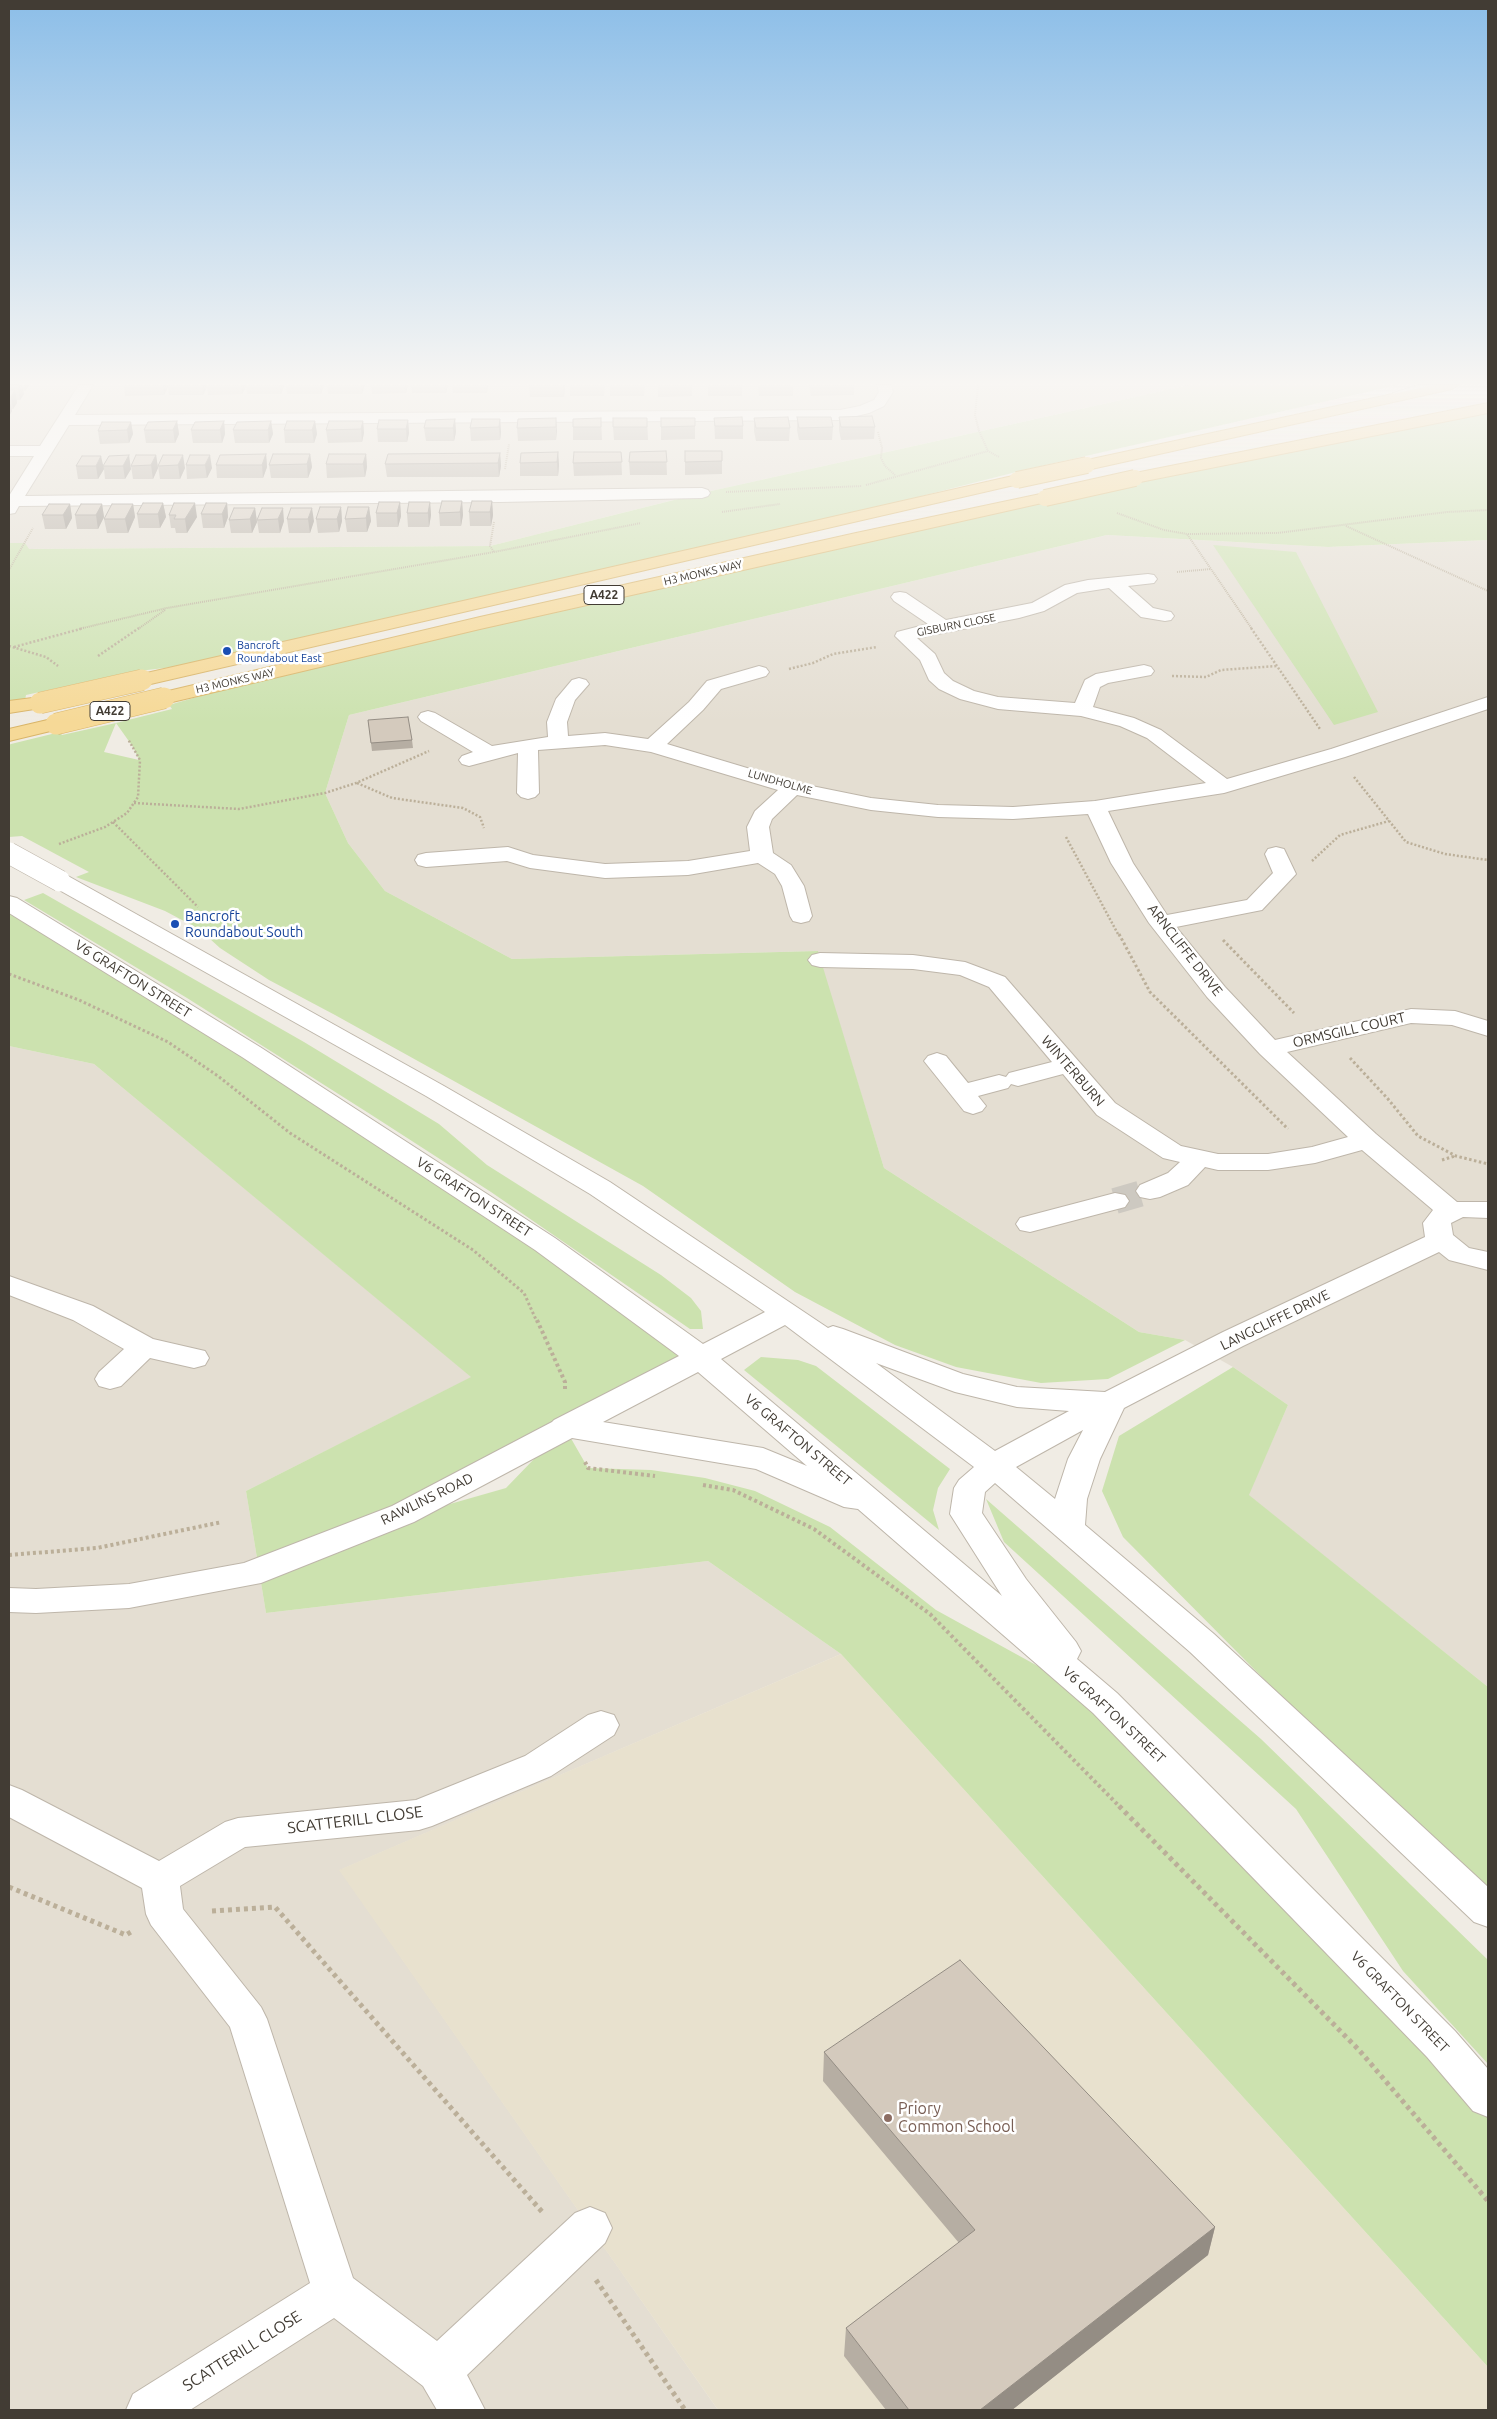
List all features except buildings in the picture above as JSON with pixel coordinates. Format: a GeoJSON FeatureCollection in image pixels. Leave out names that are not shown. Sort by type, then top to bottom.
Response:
{"type":"FeatureCollection","features":[{"type":"Feature","properties":{"kind":"main road","name":"H3 MONKS WAY"},"geometry":{"type":"LineString","coordinates":[[9,707],[40,703],[939,498]]}},
{"type":"Feature","properties":{"kind":"main road","name":"H3 MONKS WAY"},"geometry":{"type":"LineString","coordinates":[[9,735],[490,621],[856,538],[1046,498]]}},
{"type":"Feature","properties":{"kind":"street"},"geometry":{"type":"LineString","coordinates":[[11,505],[495,498]]}},
{"type":"Feature","properties":{"kind":"street","name":"GISBURN CLOSE"},"geometry":{"type":"LineString","coordinates":[[1148,579],[1071,589],[1038,607],[1013,614],[943,626],[904,636],[928,658],[936,676],[946,685],[967,695],[998,703],[1082,710],[1127,722],[1154,734],[1224,787]]}},
{"type":"Feature","properties":{"kind":"street"},"geometry":{"type":"LineString","coordinates":[[1114,583],[1147,612],[1164,616]]}},
{"type":"Feature","properties":{"kind":"street"},"geometry":{"type":"LineString","coordinates":[[900,597],[943,626]]}},
{"type":"Feature","properties":{"kind":"street"},"geometry":{"type":"LineString","coordinates":[[1082,710],[1092,684],[1103,678],[1144,671]]}},
{"type":"Feature","properties":{"kind":"street"},"geometry":{"type":"LineString","coordinates":[[653,746],[696,706],[714,685],[759,672]]}},
{"type":"Feature","properties":{"kind":"street"},"geometry":{"type":"LineString","coordinates":[[558,741],[557,722],[566,699],[579,684]]}},
{"type":"Feature","properties":{"kind":"street"},"geometry":{"type":"LineString","coordinates":[[1095,807],[1224,787],[1338,753],[1488,703]]}},
{"type":"Feature","properties":{"kind":"street"},"geometry":{"type":"LineString","coordinates":[[1466,709],[1488,717]]}},
{"type":"Feature","properties":{"kind":"street"},"geometry":{"type":"LineString","coordinates":[[428,717],[489,753]]}},
{"type":"Feature","properties":{"kind":"street","name":"LUNDHOLME"},"geometry":{"type":"LineString","coordinates":[[469,760],[489,753],[528,745],[558,741],[605,739],[653,746],[793,788],[871,804],[938,811],[1013,813],[1095,807]]}},
{"type":"Feature","properties":{"kind":"street"},"geometry":{"type":"LineString","coordinates":[[528,745],[528,793]]}},
{"type":"Feature","properties":{"kind":"street"},"geometry":{"type":"LineString","coordinates":[[762,856],[758,827],[763,816],[793,788]]}},
{"type":"Feature","properties":{"kind":"street","name":"ARNCLIFFE DRIVE"},"geometry":{"type":"LineString","coordinates":[[1095,807],[1122,863],[1161,923],[1216,992],[1269,1049],[1366,1140],[1451,1211]]}},
{"type":"Feature","properties":{"kind":"street"},"geometry":{"type":"LineString","coordinates":[[9,853],[435,1091],[600,1188],[794,1318],[995,1466],[1070,1529],[1202,1643],[1488,1911]]}},
{"type":"Feature","properties":{"kind":"street"},"geometry":{"type":"LineString","coordinates":[[426,860],[508,854],[530,861],[605,871],[688,868],[762,856],[782,870],[793,886],[801,916]]}},
{"type":"Feature","properties":{"kind":"street"},"geometry":{"type":"LineString","coordinates":[[1161,923],[1254,905],[1285,874],[1276,854]]}},
{"type":"Feature","properties":{"kind":"street","name":"V6 GRAFTON STREET"},"geometry":{"type":"LineString","coordinates":[[11,904],[252,1052],[545,1244],[700,1357],[1105,1703],[1441,2044],[1488,2098]]}},
{"type":"Feature","properties":{"kind":"street","name":"WINTERBURN"},"geometry":{"type":"LineString","coordinates":[[820,960],[913,962],[965,970],[996,982],[1106,1109],[1172,1152],[1218,1162],[1268,1162],[1315,1155],[1366,1140]]}},
{"type":"Feature","properties":{"kind":"street","name":"ORMSGILL COURT"},"geometry":{"type":"LineString","coordinates":[[1269,1049],[1411,1016],[1455,1018],[1488,1028]]}},
{"type":"Feature","properties":{"kind":"street"},"geometry":{"type":"LineString","coordinates":[[937,1061],[967,1099],[1009,1080],[1068,1065]]}},
{"type":"Feature","properties":{"kind":"street"},"geometry":{"type":"LineString","coordinates":[[1150,1191],[1178,1179],[1199,1158]]}},
{"type":"Feature","properties":{"kind":"street"},"geometry":{"type":"LineString","coordinates":[[1030,1224],[1116,1201]]}},
{"type":"Feature","properties":{"kind":"street"},"geometry":{"type":"LineString","coordinates":[[1488,1210],[1463,1209],[1451,1211],[1442,1216],[1437,1223],[1436,1232],[1441,1240],[1459,1254],[1488,1260]]}},
{"type":"Feature","properties":{"kind":"street","name":"LANGCLIFFE DRIVE"},"geometry":{"type":"LineString","coordinates":[[1105,1703],[1014,1588],[966,1514],[970,1488],[995,1466],[1020,1449],[1233,1339],[1441,1240]]}},
{"type":"Feature","properties":{"kind":"street"},"geometry":{"type":"LineString","coordinates":[[9,1285],[83,1312],[144,1347],[194,1358]]}},
{"type":"Feature","properties":{"kind":"street"},"geometry":{"type":"LineString","coordinates":[[794,1318],[964,1384],[1017,1398],[1111,1403],[1084,1459],[1071,1499],[1070,1529]]}},
{"type":"Feature","properties":{"kind":"street","name":"RAWLINS ROAD"},"geometry":{"type":"LineString","coordinates":[[9,1600],[36,1601],[128,1596],[248,1574],[403,1514],[700,1357],[794,1318]]}},
{"type":"Feature","properties":{"kind":"street"},"geometry":{"type":"LineString","coordinates":[[110,1379],[144,1347]]}},
{"type":"Feature","properties":{"kind":"street"},"geometry":{"type":"LineString","coordinates":[[565,1427],[655,1440],[763,1459],[880,1510]]}},
{"type":"Feature","properties":{"kind":"street","name":"SCATTERILL CLOSE"},"geometry":{"type":"LineString","coordinates":[[162,1896],[238,1833],[419,1816],[538,1766],[601,1725]]}},
{"type":"Feature","properties":{"kind":"street"},"geometry":{"type":"LineString","coordinates":[[9,1800],[162,1896],[246,2019],[335,2292],[438,2370],[462,2410]]}},
{"type":"Feature","properties":{"kind":"street"},"geometry":{"type":"LineString","coordinates":[[438,2370],[581,2237]]}},
{"type":"Feature","properties":{"kind":"street","name":"SCATTERILL CLOSE"},"geometry":{"type":"LineString","coordinates":[[149,2410],[335,2292]]}},
{"type":"Feature","properties":{"kind":"path"},"geometry":{"type":"LineString","coordinates":[[714,514],[789,502]]}},
{"type":"Feature","properties":{"kind":"path"},"geometry":{"type":"LineString","coordinates":[[1113,512],[1164,530],[1187,534],[1277,533],[1447,512],[1488,510]]}},
{"type":"Feature","properties":{"kind":"path"},"geometry":{"type":"LineString","coordinates":[[14,647],[57,634],[168,608],[494,552],[649,521]]}},
{"type":"Feature","properties":{"kind":"path"},"geometry":{"type":"LineString","coordinates":[[1345,526],[1488,591]]}},
{"type":"Feature","properties":{"kind":"path"},"geometry":{"type":"LineString","coordinates":[[1187,534],[1347,768],[1406,842],[1445,854],[1488,860]]}},
{"type":"Feature","properties":{"kind":"path"},"geometry":{"type":"LineString","coordinates":[[91,660],[168,608]]}},
{"type":"Feature","properties":{"kind":"path"},"geometry":{"type":"LineString","coordinates":[[759,672],[780,671],[813,663],[833,654],[909,641]]}},
{"type":"Feature","properties":{"kind":"path"},"geometry":{"type":"LineString","coordinates":[[1144,671],[1180,678],[1206,677],[1222,670],[1276,666]]}},
{"type":"Feature","properties":{"kind":"path"},"geometry":{"type":"LineString","coordinates":[[54,847],[113,822],[127,813],[138,797],[140,760],[128,739]]}},
{"type":"Feature","properties":{"kind":"path"},"geometry":{"type":"LineString","coordinates":[[356,783],[392,798],[462,808],[480,817],[484,828],[474,856]]}},
{"type":"Feature","properties":{"kind":"path"},"geometry":{"type":"LineString","coordinates":[[1046,810],[1062,831],[1150,992],[1315,1155]]}},
{"type":"Feature","properties":{"kind":"path"},"geometry":{"type":"LineString","coordinates":[[113,822],[198,907]]}},
{"type":"Feature","properties":{"kind":"path"},"geometry":{"type":"LineString","coordinates":[[1201,916],[1294,1013],[1317,1024],[1328,1035],[1388,1099],[1418,1136],[1456,1156],[1488,1164]]}},
{"type":"Feature","properties":{"kind":"path"},"geometry":{"type":"LineString","coordinates":[[9,974],[78,1000],[168,1042],[218,1076],[290,1133],[474,1250],[524,1293],[565,1382],[565,1427],[588,1468],[659,1477]]}},
{"type":"Feature","properties":{"kind":"path"},"geometry":{"type":"LineString","coordinates":[[696,1483],[733,1490],[814,1529],[930,1614],[1358,2050],[1488,2200]]}},
{"type":"Feature","properties":{"kind":"path"},"geometry":{"type":"LineString","coordinates":[[9,1555],[97,1548],[222,1522]]}},
{"type":"Feature","properties":{"kind":"path"},"geometry":{"type":"LineString","coordinates":[[9,1887],[126,1934],[162,1896],[275,1907],[581,2237],[685,2410]]}},
{"type":"Feature","properties":{"kind":"shaded area"},"geometry":{"type":"Polygon","coordinates":[[[9,498],[682,498],[490,546],[28,549],[9,547],[9,498]]]}},
{"type":"Feature","properties":{"kind":"shaded area"},"geometry":{"type":"Polygon","coordinates":[[[1107,535],[1328,547],[1488,540],[1488,1687],[1248,1495],[1288,1405],[1233,1367],[1185,1340],[1139,1332],[884,1168],[817,951],[512,959],[385,891],[348,843],[325,793],[349,715],[1107,535]]]}},
{"type":"Feature","properties":{"kind":"shaded area"},"geometry":{"type":"Polygon","coordinates":[[[9,1046],[94,1064],[472,1377],[246,1491],[266,1613],[708,1561],[841,1654],[340,1870],[718,2410],[9,2410],[9,1046]]]}},
{"type":"Feature","properties":{"kind":"shaded area","name":"Priory Common School"},"geometry":{"type":"Polygon","coordinates":[[[841,1654],[1488,2367],[1488,2410],[718,2410],[339,1870],[841,1654]]]}},
{"type":"Feature","properties":{"kind":"green space"},"geometry":{"type":"Polygon","coordinates":[[[682,498],[914,498],[690,555],[225,661],[130,672],[26,695],[25,700],[9,702],[9,543],[25,543],[29,549],[490,546],[682,498]]]}},
{"type":"Feature","properties":{"kind":"green space"},"geometry":{"type":"Polygon","coordinates":[[[1046,498],[1488,498],[1488,540],[1328,547],[1107,535],[349,715],[325,793],[348,843],[385,891],[512,959],[818,951],[884,1168],[1139,1332],[1185,1340],[1108,1379],[1041,1383],[956,1367],[895,1345],[795,1292],[643,1186],[269,980],[220,948],[199,929],[165,911],[76,877],[89,872],[22,836],[9,837],[9,745],[60,732],[62,735],[172,709],[169,705],[336,657],[1046,498]],[[116,723],[104,752],[139,760],[133,747],[116,723]]]}},
{"type":"Feature","properties":{"kind":"green space"},"geometry":{"type":"Polygon","coordinates":[[[1213,545],[1296,552],[1378,712],[1334,725],[1213,545]]]}},
{"type":"Feature","properties":{"kind":"green space"},"geometry":{"type":"Polygon","coordinates":[[[43,893],[304,1042],[439,1124],[487,1165],[661,1275],[691,1298],[701,1311],[703,1329],[690,1329],[491,1192],[370,1114],[187,998],[24,900],[43,893]]]}},
{"type":"Feature","properties":{"kind":"green space"},"geometry":{"type":"Polygon","coordinates":[[[9,904],[50,928],[700,1357],[565,1428],[588,1468],[651,1470],[705,1478],[755,1491],[830,1527],[936,1610],[1105,1703],[1441,2044],[1488,2098],[1488,2367],[841,1654],[708,1561],[266,1613],[246,1491],[471,1377],[94,1064],[9,1046],[9,904]],[[563,1429],[352,1532],[506,1488],[563,1429]]]}},
{"type":"Feature","properties":{"kind":"green space"},"geometry":{"type":"Polygon","coordinates":[[[761,1357],[798,1360],[816,1366],[950,1469],[938,1488],[933,1510],[939,1530],[744,1370],[761,1357]]]}},
{"type":"Feature","properties":{"kind":"green space"},"geometry":{"type":"Polygon","coordinates":[[[1233,1367],[1288,1405],[1249,1495],[1488,1687],[1488,1905],[1123,1537],[1102,1491],[1119,1436],[1233,1367]]]}},
{"type":"Feature","properties":{"kind":"green space"},"geometry":{"type":"Polygon","coordinates":[[[986,1499],[1261,1739],[1488,1960],[1488,2064],[1403,1971],[1296,1809],[1004,1542],[986,1499]]]}},
{"type":"Feature","properties":{"kind":"tunnel"},"geometry":{"type":"LineString","coordinates":[[1115,1201],[1150,1191]]}},
{"type":"Feature","properties":{"kind":"place","name":"Bancroft Roundabout East"},"geometry":{"type":"Point","coordinates":[227,651]}},
{"type":"Feature","properties":{"kind":"place","name":"Bancroft Roundabout South"},"geometry":{"type":"Point","coordinates":[175,924]}},
{"type":"Feature","properties":{"kind":"place","name":"Priory Common School"},"geometry":{"type":"Point","coordinates":[888,2118]}}]}
